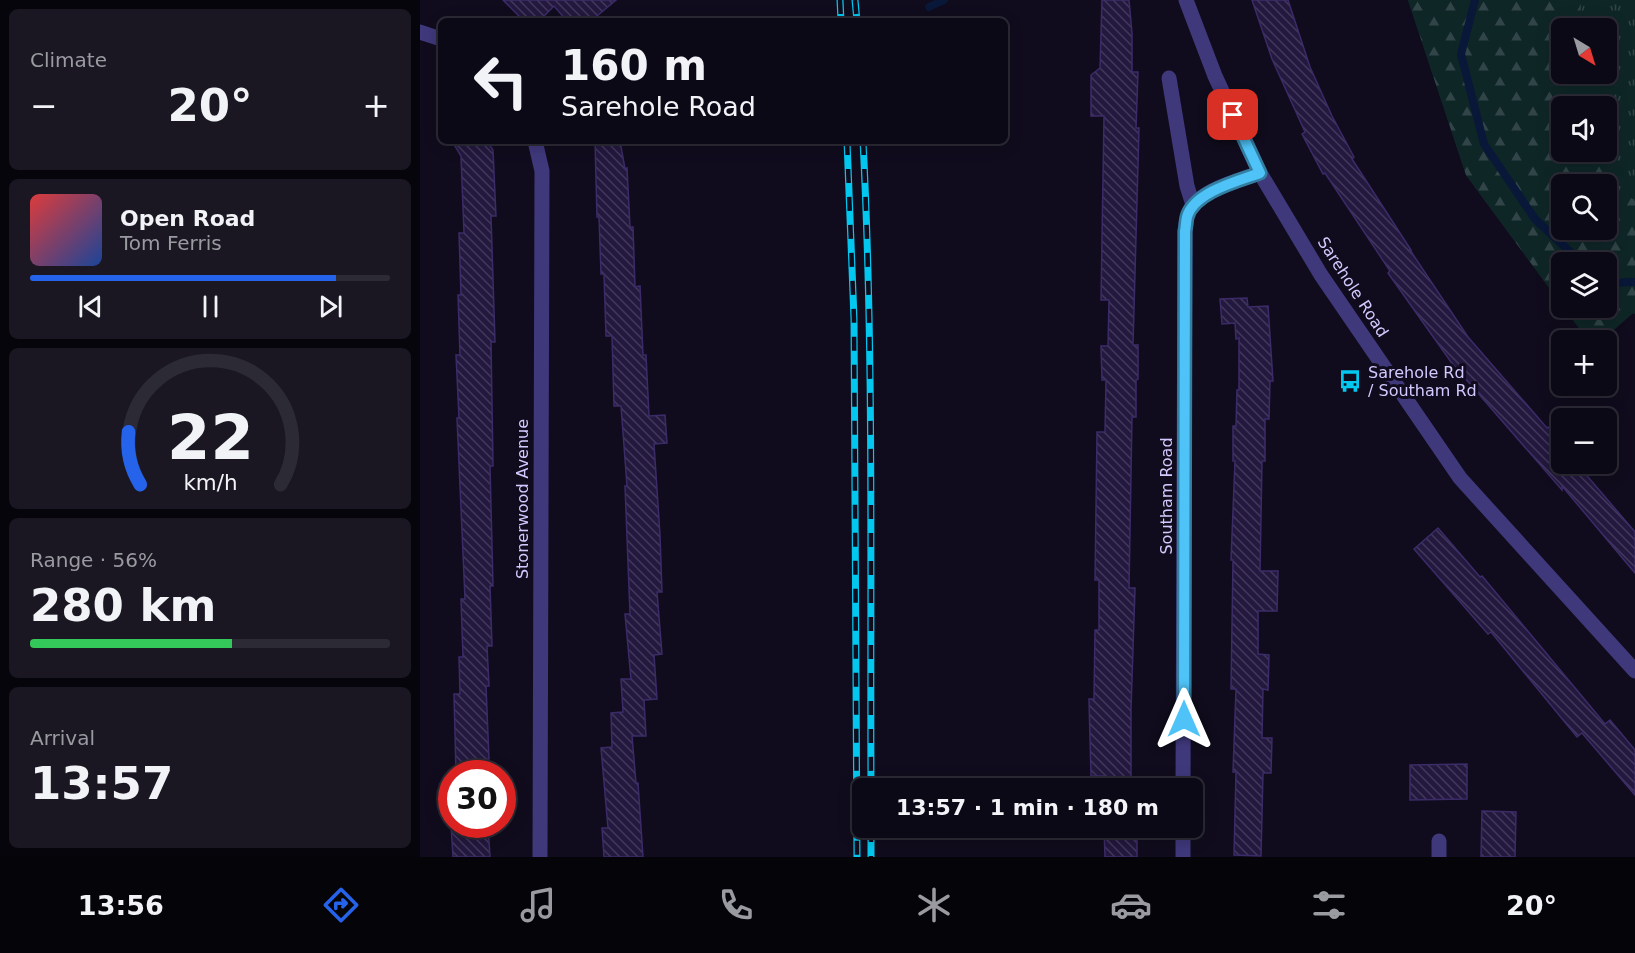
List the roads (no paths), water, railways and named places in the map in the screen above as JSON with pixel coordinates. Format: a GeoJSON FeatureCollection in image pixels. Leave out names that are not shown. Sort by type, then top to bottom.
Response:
{"type":"FeatureCollection","features":[{"type":"Feature","properties":{"kind":"street","name":"Sarehole Road"},"geometry":{"type":"LineString","coordinates":[[1186,0],[1215,76],[1260,173],[1321,275],[1460,478],[1635,671]]}},
{"type":"Feature","properties":{"kind":"street"},"geometry":{"type":"LineString","coordinates":[[420,32],[438,38]]}},
{"type":"Feature","properties":{"kind":"street","name":"Southam Road"},"geometry":{"type":"LineString","coordinates":[[1169,78],[1193,205],[1187,215],[1185,231],[1184,778]]}},
{"type":"Feature","properties":{"kind":"street","name":"Stonerwood Avenue"},"geometry":{"type":"LineString","coordinates":[[536,144],[542,171],[540,857]]}},
{"type":"Feature","properties":{"kind":"street"},"geometry":{"type":"LineString","coordinates":[[1193,205],[1203,195],[1260,173]]}},
{"type":"Feature","properties":{"kind":"street"},"geometry":{"type":"LineString","coordinates":[[1183,838],[1183,857]]}},
{"type":"Feature","properties":{"kind":"street"},"geometry":{"type":"LineString","coordinates":[[1439,841],[1439,857]]}},
{"type":"Feature","properties":{"kind":"waterway"},"geometry":{"type":"LineString","coordinates":[[929,7],[944,0]]}},
{"type":"Feature","properties":{"kind":"waterway"},"geometry":{"type":"LineString","coordinates":[[1475,0],[1461,54],[1484,144],[1535,219],[1570,252]]}},
{"type":"Feature","properties":{"kind":"waterway"},"geometry":{"type":"LineString","coordinates":[[1617,283],[1635,282]]}},
{"type":"Feature","properties":{"kind":"railway"},"geometry":{"type":"LineString","coordinates":[[840,0],[841,18]]}},
{"type":"Feature","properties":{"kind":"railway"},"geometry":{"type":"LineString","coordinates":[[855,0],[857,18]]}},
{"type":"Feature","properties":{"kind":"railway"},"geometry":{"type":"LineString","coordinates":[[847,144],[854,319],[857,857]]}},
{"type":"Feature","properties":{"kind":"railway"},"geometry":{"type":"LineString","coordinates":[[863,144],[869,303],[871,778]]}},
{"type":"Feature","properties":{"kind":"railway"},"geometry":{"type":"LineString","coordinates":[[871,838],[871,857]]}},
{"type":"Feature","properties":{"kind":"place","name":"Sarehole Rd / Southam Rd"},"geometry":{"type":"Point","coordinates":[1350,381]}}]}
